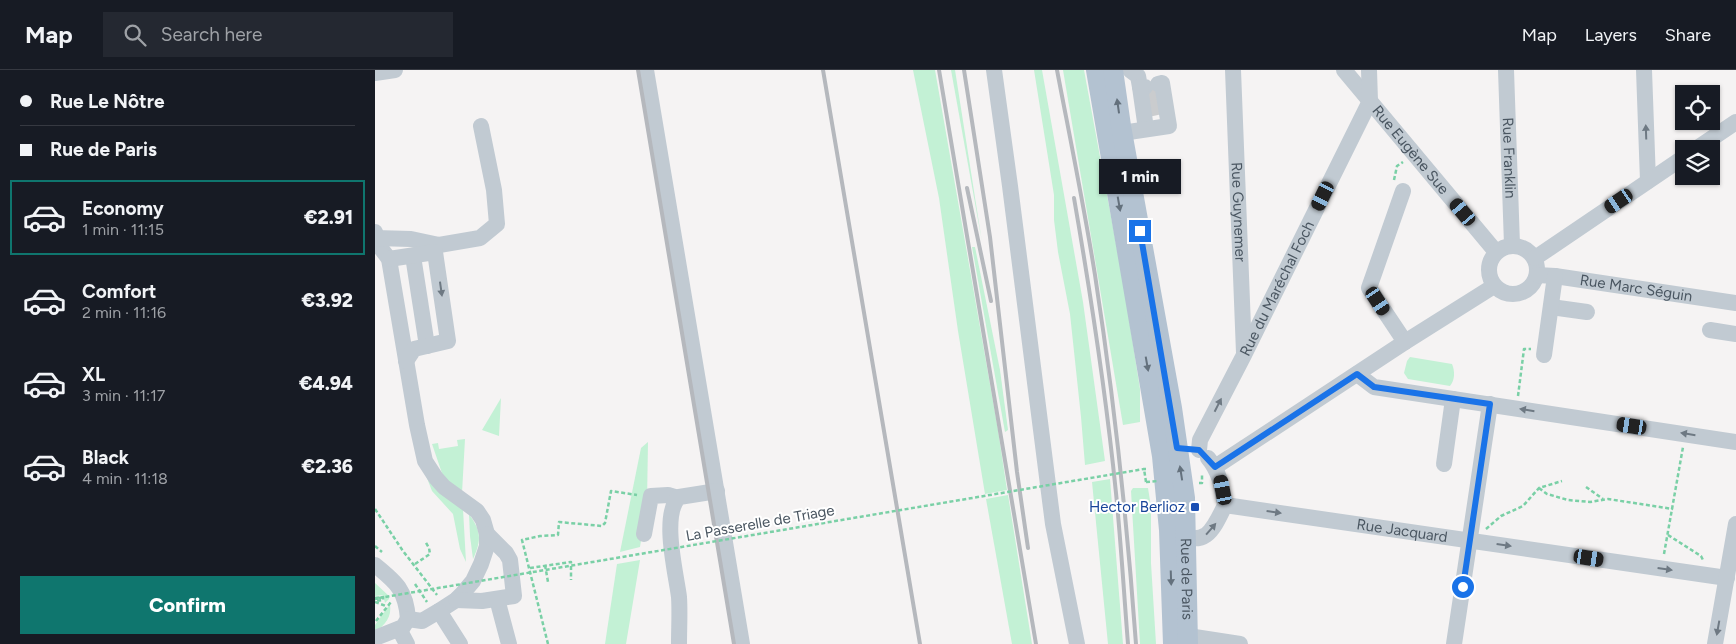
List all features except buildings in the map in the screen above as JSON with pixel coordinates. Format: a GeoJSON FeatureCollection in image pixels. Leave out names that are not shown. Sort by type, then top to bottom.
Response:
{"type":"FeatureCollection","features":[{"type":"Feature","properties":{"kind":"main road","name":"Rue de Paris"},"geometry":{"type":"LineString","coordinates":[[1096,70],[1170,452]]}},
{"type":"Feature","properties":{"kind":"main road","name":"Rue de Paris"},"geometry":{"type":"LineString","coordinates":[[1113,70],[1170,452],[1178,534],[1183,641]]}},
{"type":"Feature","properties":{"kind":"street"},"geometry":{"type":"LineString","coordinates":[[375,73],[395,70]]}},
{"type":"Feature","properties":{"kind":"street"},"geometry":{"type":"LineString","coordinates":[[646,70],[742,644]]}},
{"type":"Feature","properties":{"kind":"street"},"geometry":{"type":"LineString","coordinates":[[994,70],[1011,186],[1053,524],[1077,644]]}},
{"type":"Feature","properties":{"kind":"street"},"geometry":{"type":"LineString","coordinates":[[1122,133],[1169,126],[1138,76],[1130,70]]}},
{"type":"Feature","properties":{"kind":"street","name":"Rue Guynemer"},"geometry":{"type":"LineString","coordinates":[[1233,70],[1244,355]]}},
{"type":"Feature","properties":{"kind":"street","name":"Rue Eugène Sue"},"geometry":{"type":"LineString","coordinates":[[1344,70],[1496,252]]}},
{"type":"Feature","properties":{"kind":"street"},"geometry":{"type":"LineString","coordinates":[[1369,70],[1369,101]]}},
{"type":"Feature","properties":{"kind":"street","name":"Rue Franklin"},"geometry":{"type":"LineString","coordinates":[[1506,70],[1512,246]]}},
{"type":"Feature","properties":{"kind":"street"},"geometry":{"type":"LineString","coordinates":[[1644,70],[1648,181]]}},
{"type":"Feature","properties":{"kind":"street"},"geometry":{"type":"LineString","coordinates":[[1146,130],[1152,97]]}},
{"type":"Feature","properties":{"kind":"street","name":"Rue du Maréchal Foch"},"geometry":{"type":"LineString","coordinates":[[1199,450],[1200,440],[1369,101]]}},
{"type":"Feature","properties":{"kind":"street"},"geometry":{"type":"LineString","coordinates":[[1709,140],[1736,122]]}},
{"type":"Feature","properties":{"kind":"street"},"geometry":{"type":"LineString","coordinates":[[389,259],[413,256],[480,238],[497,224],[494,190],[481,126]]}},
{"type":"Feature","properties":{"kind":"street"},"geometry":{"type":"LineString","coordinates":[[1535,258],[1675,163]]}},
{"type":"Feature","properties":{"kind":"street"},"geometry":{"type":"LineString","coordinates":[[1403,192],[1369,288],[1405,342]]}},
{"type":"Feature","properties":{"kind":"street"},"geometry":{"type":"LineString","coordinates":[[375,638],[403,624],[422,621],[447,606],[473,581],[485,552],[487,534],[483,520],[477,511],[444,487],[435,478],[425,461],[389,259],[380,247],[376,236],[411,239],[437,249]]}},
{"type":"Feature","properties":{"kind":"street"},"geometry":{"type":"LineString","coordinates":[[1512,246],[1525,249],[1535,258],[1537,264],[1537,276],[1529,288],[1515,295],[1500,291],[1494,286],[1488,272],[1496,252],[1504,247],[1512,246]]}},
{"type":"Feature","properties":{"kind":"street"},"geometry":{"type":"LineString","coordinates":[[406,361],[414,349],[448,341],[437,249]]}},
{"type":"Feature","properties":{"kind":"street"},"geometry":{"type":"LineString","coordinates":[[413,256],[427,346]]}},
{"type":"Feature","properties":{"kind":"street","name":"Rue Marc Séguin"},"geometry":{"type":"LineString","coordinates":[[1537,276],[1555,276],[1736,303]]}},
{"type":"Feature","properties":{"kind":"street"},"geometry":{"type":"LineString","coordinates":[[1545,352],[1555,276]]}},
{"type":"Feature","properties":{"kind":"street"},"geometry":{"type":"LineString","coordinates":[[1215,467],[1494,286]]}},
{"type":"Feature","properties":{"kind":"street"},"geometry":{"type":"LineString","coordinates":[[1551,307],[1587,312]]}},
{"type":"Feature","properties":{"kind":"street"},"geometry":{"type":"LineString","coordinates":[[1710,330],[1736,334]]}},
{"type":"Feature","properties":{"kind":"street"},"geometry":{"type":"LineString","coordinates":[[1357,374],[1374,387],[1736,442]]}},
{"type":"Feature","properties":{"kind":"street"},"geometry":{"type":"LineString","coordinates":[[1443,464],[1453,399]]}},
{"type":"Feature","properties":{"kind":"street"},"geometry":{"type":"LineString","coordinates":[[1454,644],[1475,541],[1490,404]]}},
{"type":"Feature","properties":{"kind":"street"},"geometry":{"type":"LineString","coordinates":[[1170,452],[1199,450],[1215,467],[1220,477],[1225,505],[1211,530],[1199,539],[1178,534]]}},
{"type":"Feature","properties":{"kind":"street"},"geometry":{"type":"LineString","coordinates":[[644,534],[651,496],[668,495],[678,498],[717,491]]}},
{"type":"Feature","properties":{"kind":"street"},"geometry":{"type":"LineString","coordinates":[[678,498],[674,508],[670,539],[679,598],[679,644]]}},
{"type":"Feature","properties":{"kind":"street","name":"Rue Jacquard"},"geometry":{"type":"LineString","coordinates":[[1225,505],[1727,578]]}},
{"type":"Feature","properties":{"kind":"street"},"geometry":{"type":"LineString","coordinates":[[1715,644],[1729,603],[1727,578],[1736,524]]}},
{"type":"Feature","properties":{"kind":"street"},"geometry":{"type":"LineString","coordinates":[[447,606],[512,597],[515,594],[509,557],[487,534]]}},
{"type":"Feature","properties":{"kind":"street"},"geometry":{"type":"LineString","coordinates":[[375,565],[395,581],[401,590],[407,606],[403,624],[407,644]]}},
{"type":"Feature","properties":{"kind":"street"},"geometry":{"type":"LineString","coordinates":[[497,599],[509,644]]}},
{"type":"Feature","properties":{"kind":"street"},"geometry":{"type":"LineString","coordinates":[[447,606],[460,644]]}},
{"type":"Feature","properties":{"kind":"street"},"geometry":{"type":"LineString","coordinates":[[1183,641],[1240,644]]}},
{"type":"Feature","properties":{"kind":"path"},"geometry":{"type":"LineString","coordinates":[[1403,192],[1393,179],[1397,166],[1415,155]]}},
{"type":"Feature","properties":{"kind":"path"},"geometry":{"type":"LineString","coordinates":[[1516,408],[1524,349],[1545,352]]}},
{"type":"Feature","properties":{"kind":"path"},"geometry":{"type":"LineString","coordinates":[[1661,568],[1685,434]]}},
{"type":"Feature","properties":{"kind":"path","name":"La Passerelle de Triage"},"geometry":{"type":"LineString","coordinates":[[377,598],[1144,469],[1146,482],[1158,481]]}},
{"type":"Feature","properties":{"kind":"path"},"geometry":{"type":"LineString","coordinates":[[1475,541],[1485,529],[1501,516],[1523,506],[1539,488],[1562,481]]}},
{"type":"Feature","properties":{"kind":"path"},"geometry":{"type":"LineString","coordinates":[[1586,487],[1604,499]]}},
{"type":"Feature","properties":{"kind":"path"},"geometry":{"type":"LineString","coordinates":[[1539,488],[1547,494],[1568,500],[1590,502],[1604,499],[1619,500],[1673,509]]}},
{"type":"Feature","properties":{"kind":"path"},"geometry":{"type":"LineString","coordinates":[[548,644],[522,540],[558,535],[559,522],[602,526],[605,523],[611,491],[620,493]]}},
{"type":"Feature","properties":{"kind":"path"},"geometry":{"type":"LineString","coordinates":[[375,509],[376,514],[447,606]]}},
{"type":"Feature","properties":{"kind":"path"},"geometry":{"type":"LineString","coordinates":[[1668,535],[1701,556],[1703,562],[1702,574]]}},
{"type":"Feature","properties":{"kind":"path"},"geometry":{"type":"LineString","coordinates":[[415,564],[430,554],[425,540]]}},
{"type":"Feature","properties":{"kind":"path"},"geometry":{"type":"LineString","coordinates":[[530,568],[571,562],[571,580]]}},
{"type":"Feature","properties":{"kind":"path"},"geometry":{"type":"LineString","coordinates":[[545,565],[548,582]]}},
{"type":"Feature","properties":{"kind":"path"},"geometry":{"type":"LineString","coordinates":[[375,622],[386,606],[401,590]]}},
{"type":"Feature","properties":{"kind":"path"},"geometry":{"type":"LineString","coordinates":[[375,602],[386,606]]}},
{"type":"Feature","properties":{"kind":"green space"},"geometry":{"type":"Polygon","coordinates":[[[913,70],[935,70],[1007,490],[985,494],[958,331],[939,198],[913,70]]]}},
{"type":"Feature","properties":{"kind":"green space"},"geometry":{"type":"Polygon","coordinates":[[[951,70],[955,70],[982,242],[951,70]]]}},
{"type":"Feature","properties":{"kind":"green space"},"geometry":{"type":"Polygon","coordinates":[[[1034,70],[1042,70],[1083,302],[1105,461],[1085,465],[1070,314],[1058,252],[1054,220],[1054,195],[1034,70]]]}},
{"type":"Feature","properties":{"kind":"green space"},"geometry":{"type":"Polygon","coordinates":[[[1063,70],[1084,70],[1124,287],[1140,389],[1140,422],[1123,425],[1063,70]]]}},
{"type":"Feature","properties":{"kind":"green space"},"geometry":{"type":"Polygon","coordinates":[[[972,247],[975,247],[1000,370],[1008,430],[1005,432],[972,247]]]}},
{"type":"Feature","properties":{"kind":"green space"},"geometry":{"type":"Polygon","coordinates":[[[1410,357],[1452,364],[1454,375],[1452,384],[1450,386],[1408,379],[1404,373],[1410,357]]]}},
{"type":"Feature","properties":{"kind":"green space"},"geometry":{"type":"Polygon","coordinates":[[[501,398],[499,436],[482,430],[501,398]]]}},
{"type":"Feature","properties":{"kind":"green space"},"geometry":{"type":"Polygon","coordinates":[[[465,439],[462,493],[444,479],[432,444],[438,443],[439,449],[458,446],[457,440],[465,439]]]}},
{"type":"Feature","properties":{"kind":"green space"},"geometry":{"type":"Polygon","coordinates":[[[648,442],[647,502],[640,547],[620,552],[641,448],[648,442]]]}},
{"type":"Feature","properties":{"kind":"green space"},"geometry":{"type":"Polygon","coordinates":[[[425,473],[463,509],[466,562],[460,549],[453,514],[432,491],[425,473]]]}},
{"type":"Feature","properties":{"kind":"green space"},"geometry":{"type":"Polygon","coordinates":[[[1110,479],[1123,644],[1108,644],[1092,482],[1110,479]]]}},
{"type":"Feature","properties":{"kind":"green space"},"geometry":{"type":"Polygon","coordinates":[[[1133,488],[1148,488],[1151,507],[1151,563],[1156,644],[1140,644],[1131,491],[1133,488]]]}},
{"type":"Feature","properties":{"kind":"green space"},"geometry":{"type":"Polygon","coordinates":[[[1008,495],[1032,644],[1012,644],[986,499],[1008,495]]]}},
{"type":"Feature","properties":{"kind":"green space"},"geometry":{"type":"Polygon","coordinates":[[[469,514],[476,525],[479,535],[478,546],[473,559],[470,536],[469,514]]]}},
{"type":"Feature","properties":{"kind":"green space"},"geometry":{"type":"Polygon","coordinates":[[[640,560],[626,644],[605,644],[617,564],[640,560]]]}},
{"type":"Feature","properties":{"kind":"green space"},"geometry":{"type":"Polygon","coordinates":[[[375,583],[389,596],[385,603],[383,595],[375,596],[375,583]]]}},
{"type":"Feature","properties":{"kind":"green space"},"geometry":{"type":"Polygon","coordinates":[[[390,604],[390,613],[387,620],[375,632],[375,625],[390,604]]]}},
{"type":"Feature","properties":{"kind":"tunnel"},"geometry":{"type":"LineString","coordinates":[[1146,95],[1160,92]]}},
{"type":"Feature","properties":{"kind":"tunnel"},"geometry":{"type":"LineString","coordinates":[[1148,109],[1162,106]]}},
{"type":"Feature","properties":{"kind":"railway"},"geometry":{"type":"LineString","coordinates":[[638,70],[734,644]]}},
{"type":"Feature","properties":{"kind":"railway"},"geometry":{"type":"LineString","coordinates":[[823,70],[920,644]]}},
{"type":"Feature","properties":{"kind":"railway"},"geometry":{"type":"LineString","coordinates":[[939,70],[1036,644]]}},
{"type":"Feature","properties":{"kind":"railway"},"geometry":{"type":"LineString","coordinates":[[964,70],[990,237],[1017,472],[1028,548]]}},
{"type":"Feature","properties":{"kind":"railway"},"geometry":{"type":"LineString","coordinates":[[1057,70],[1086,223],[1102,321],[1119,459],[1136,644]]}},
{"type":"Feature","properties":{"kind":"railway"},"geometry":{"type":"LineString","coordinates":[[967,188],[991,301]]}},
{"type":"Feature","properties":{"kind":"railway"},"geometry":{"type":"LineString","coordinates":[[1074,198],[1108,419],[1118,512],[1128,644]]}},
{"type":"Feature","properties":{"kind":"place","name":"Hector Berlioz"},"geometry":{"type":"Point","coordinates":[1195,507]}},
{"type":"Feature","properties":{"kind":"route"},"geometry":{"type":"LineString","coordinates":[[1140,231],[1177,448],[1199,450],[1215,467],[1357,374],[1374,387],[1490,404],[1463,587]]}}]}
